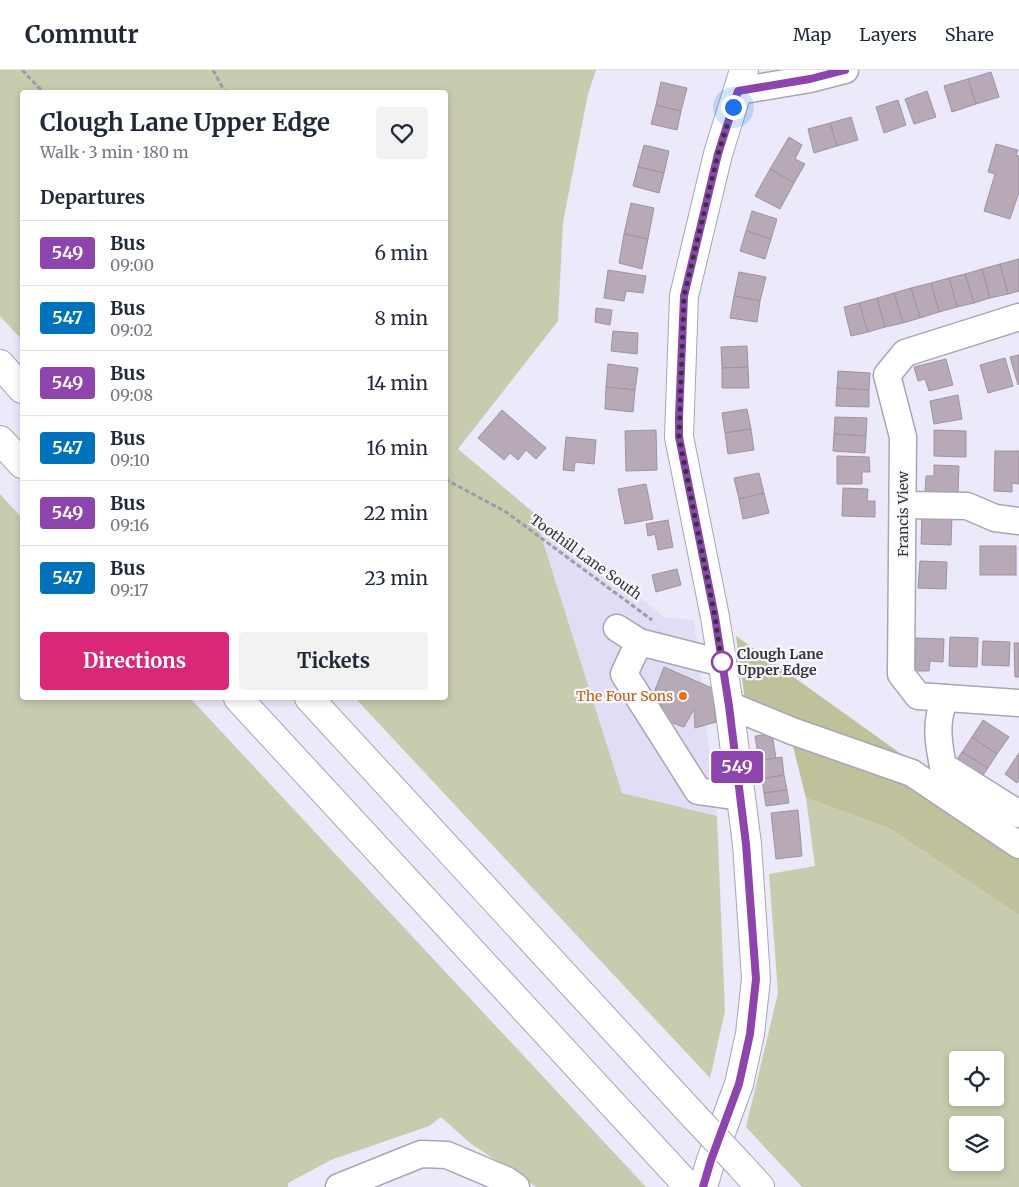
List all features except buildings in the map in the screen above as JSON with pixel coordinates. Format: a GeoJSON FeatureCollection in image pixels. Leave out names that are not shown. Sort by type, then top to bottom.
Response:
{"type":"FeatureCollection","features":[{"type":"Feature","properties":{"kind":"main road"},"geometry":{"type":"LineString","coordinates":[[703,1187],[739,1084],[750,1034],[756,979],[746,844],[729,706],[715,617],[679,437],[684,296],[718,154],[741,81]]}},
{"type":"Feature","properties":{"kind":"main road"},"geometry":{"type":"LineString","coordinates":[[0,364],[20,386]]}},
{"type":"Feature","properties":{"kind":"main road"},"geometry":{"type":"LineString","coordinates":[[0,440],[20,462]]}},
{"type":"Feature","properties":{"kind":"main road"},"geometry":{"type":"LineString","coordinates":[[240,700],[682,1179]]}},
{"type":"Feature","properties":{"kind":"main road"},"geometry":{"type":"LineString","coordinates":[[311,700],[760,1187]]}},
{"type":"Feature","properties":{"kind":"street"},"geometry":{"type":"LineString","coordinates":[[741,81],[810,79],[845,70]]}},
{"type":"Feature","properties":{"kind":"street","name":"Francis View"},"geometry":{"type":"LineString","coordinates":[[1019,317],[905,353],[887,375],[903,436],[902,674],[918,696],[1019,703]]}},
{"type":"Feature","properties":{"kind":"street"},"geometry":{"type":"LineString","coordinates":[[903,505],[967,506],[995,518],[1019,521]]}},
{"type":"Feature","properties":{"kind":"street"},"geometry":{"type":"LineString","coordinates":[[617,628],[639,642],[722,664]]}},
{"type":"Feature","properties":{"kind":"street"},"geometry":{"type":"LineString","coordinates":[[639,642],[624,674],[698,791],[740,798]]}},
{"type":"Feature","properties":{"kind":"street"},"geometry":{"type":"LineString","coordinates":[[945,698],[939,712],[938,740],[943,766],[1019,814]]}},
{"type":"Feature","properties":{"kind":"street"},"geometry":{"type":"LineString","coordinates":[[729,706],[792,731],[912,773],[1019,845]]}},
{"type":"Feature","properties":{"kind":"street"},"geometry":{"type":"LineString","coordinates":[[339,1187],[421,1154],[447,1155],[506,1180],[516,1187]]}},
{"type":"Feature","properties":{"kind":"path"},"geometry":{"type":"LineString","coordinates":[[22,70],[41,90]]}},
{"type":"Feature","properties":{"kind":"path"},"geometry":{"type":"LineString","coordinates":[[213,70],[223,90]]}},
{"type":"Feature","properties":{"kind":"path","name":"Toothill Lane South"},"geometry":{"type":"LineString","coordinates":[[448,481],[506,512],[657,624]]}},
{"type":"Feature","properties":{"kind":"shaded area"},"geometry":{"type":"Polygon","coordinates":[[[534,513],[664,617],[694,620],[717,816],[622,793],[534,513]]]}},
{"type":"Feature","properties":{"kind":"green space"},"geometry":{"type":"Polygon","coordinates":[[[0,70],[596,70],[588,94],[563,222],[558,321],[458,449],[534,513],[622,793],[717,816],[725,1011],[710,1078],[357,700],[448,700],[448,90],[20,90],[20,338],[0,316],[0,70]]]}},
{"type":"Feature","properties":{"kind":"green space"},"geometry":{"type":"Polygon","coordinates":[[[0,494],[20,516],[20,700],[192,700],[646,1187],[536,1187],[470,1143],[441,1117],[429,1126],[331,1160],[288,1183],[288,1187],[0,1187],[0,494]]]}},
{"type":"Feature","properties":{"kind":"green space"},"geometry":{"type":"Polygon","coordinates":[[[736,636],[925,771],[746,707],[736,636]]]}},
{"type":"Feature","properties":{"kind":"green space"},"geometry":{"type":"Polygon","coordinates":[[[792,742],[909,785],[1019,860],[1019,915],[889,828],[806,798],[792,742]]]}},
{"type":"Feature","properties":{"kind":"green space"},"geometry":{"type":"Polygon","coordinates":[[[806,798],[889,828],[1019,915],[1019,1187],[802,1187],[746,1127],[778,993],[769,874],[815,866],[806,798]]]}},
{"type":"Feature","properties":{"kind":"bus line","name":"549"},"geometry":{"type":"LineString","coordinates":[[703,1187],[739,1084],[750,1034],[756,979],[746,844],[729,706],[715,617],[679,437],[684,296],[718,154],[738,91],[810,79],[845,70]]}},
{"type":"Feature","properties":{"kind":"place","name":"Clough Lane Upper Edge"},"geometry":{"type":"Point","coordinates":[722,662]}},
{"type":"Feature","properties":{"kind":"place","name":"The Four Sons"},"geometry":{"type":"Point","coordinates":[683,696]}},
{"type":"Feature","properties":{"kind":"route"},"geometry":{"type":"LineString","coordinates":[[722,662],[722,664],[715,617],[679,437],[684,296],[718,154],[733,107]]}}]}
